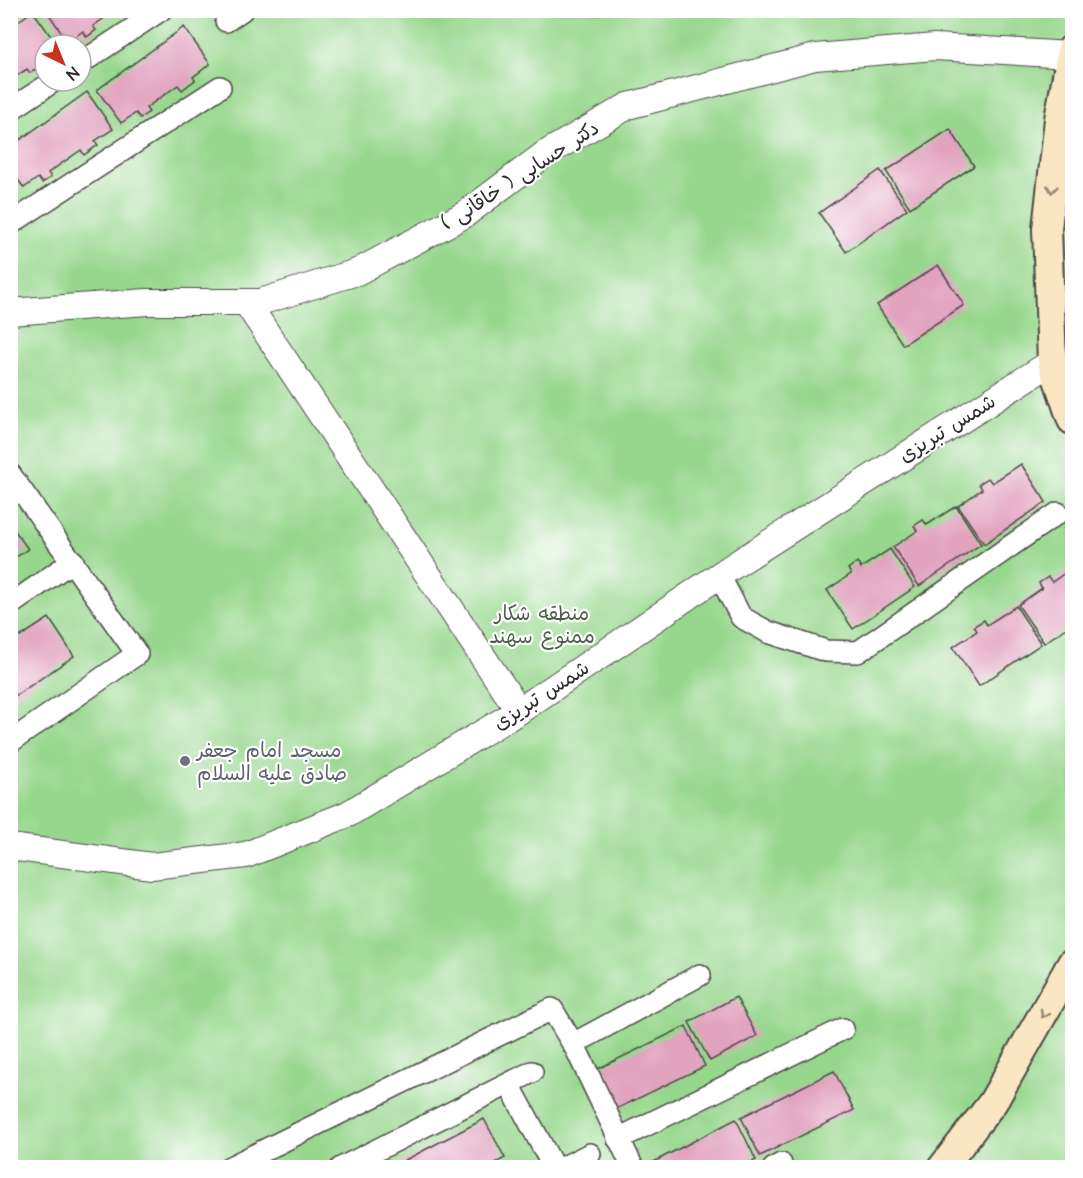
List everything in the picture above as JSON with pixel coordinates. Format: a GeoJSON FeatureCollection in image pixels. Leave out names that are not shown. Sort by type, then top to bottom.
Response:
{"type":"FeatureCollection","features":[{"type":"Feature","properties":{"kind":"main road"},"geometry":{"type":"LineString","coordinates":[[1072,53],[1059,118],[1047,230],[1052,362],[1072,420]]}},
{"type":"Feature","properties":{"kind":"main road"},"geometry":{"type":"LineString","coordinates":[[942,1167],[993,1102],[1072,963]]}},
{"type":"Feature","properties":{"kind":"street"},"geometry":{"type":"LineString","coordinates":[[93,55],[161,10]]}},
{"type":"Feature","properties":{"kind":"street","name":"دکتر حسابی ( خاقانی )"},"geometry":{"type":"LineString","coordinates":[[10,312],[147,302],[260,302],[357,272],[464,215],[545,154],[628,106],[815,57],[936,48],[1072,53]]}},
{"type":"Feature","properties":{"kind":"street"},"geometry":{"type":"LineString","coordinates":[[14,216],[220,87]]}},
{"type":"Feature","properties":{"kind":"street"},"geometry":{"type":"LineString","coordinates":[[10,110],[36,93]]}},
{"type":"Feature","properties":{"kind":"street"},"geometry":{"type":"LineString","coordinates":[[246,302],[519,711]]}},
{"type":"Feature","properties":{"kind":"street","name":"شمس تبریزی"},"geometry":{"type":"LineString","coordinates":[[10,846],[152,866],[246,855],[348,814],[519,711],[719,575],[1052,362]]}},
{"type":"Feature","properties":{"kind":"street"},"geometry":{"type":"LineString","coordinates":[[10,474],[137,654],[10,742]]}},
{"type":"Feature","properties":{"kind":"street"},"geometry":{"type":"LineString","coordinates":[[719,575],[741,617],[768,632],[826,651],[858,652],[1058,513]]}},
{"type":"Feature","properties":{"kind":"street"},"geometry":{"type":"LineString","coordinates":[[10,605],[73,561]]}},
{"type":"Feature","properties":{"kind":"street"},"geometry":{"type":"LineString","coordinates":[[573,1044],[700,975]]}},
{"type":"Feature","properties":{"kind":"street"},"geometry":{"type":"LineString","coordinates":[[228,1167],[251,1162],[552,1009],[573,1044],[633,1167]]}},
{"type":"Feature","properties":{"kind":"street"},"geometry":{"type":"LineString","coordinates":[[618,1139],[843,1029]]}},
{"type":"Feature","properties":{"kind":"street"},"geometry":{"type":"LineString","coordinates":[[341,1167],[532,1072]]}},
{"type":"Feature","properties":{"kind":"street"},"geometry":{"type":"LineString","coordinates":[[509,1084],[554,1167]]}},
{"type":"Feature","properties":{"kind":"street"},"geometry":{"type":"LineString","coordinates":[[562,1167],[590,1154]]}},
{"type":"Feature","properties":{"kind":"green space","name":"منطقه شکار ممنوع سهند"},"geometry":{"type":"Polygon","coordinates":[[[10,11],[1072,11],[1072,1167],[11,1167],[10,11]]]}},
{"type":"Feature","properties":{"kind":"building"},"geometry":{"type":"Polygon","coordinates":[[[46,10],[116,10],[93,26],[96,30],[92,33],[83,31],[62,33],[46,10]]]}},
{"type":"Feature","properties":{"kind":"building"},"geometry":{"type":"Polygon","coordinates":[[[33,11],[49,33],[33,33],[33,71],[30,73],[27,69],[10,80],[10,27],[33,11]]]}},
{"type":"Feature","properties":{"kind":"building"},"geometry":{"type":"Polygon","coordinates":[[[184,27],[210,64],[193,77],[195,80],[182,90],[178,85],[146,108],[149,112],[140,118],[136,113],[121,123],[97,90],[184,27]]]}},
{"type":"Feature","properties":{"kind":"building"},"geometry":{"type":"Polygon","coordinates":[[[86,93],[113,129],[95,141],[98,145],[84,155],[81,150],[48,173],[51,177],[42,183],[38,178],[24,188],[10,169],[10,147],[86,93]]]}},
{"type":"Feature","properties":{"kind":"building"},"geometry":{"type":"Polygon","coordinates":[[[950,129],[974,166],[910,208],[886,171],[950,129]]]}},
{"type":"Feature","properties":{"kind":"building"},"geometry":{"type":"Polygon","coordinates":[[[880,170],[907,209],[846,252],[819,213],[880,170]]]}},
{"type":"Feature","properties":{"kind":"building"},"geometry":{"type":"Polygon","coordinates":[[[938,265],[964,305],[903,345],[877,305],[938,265]]]}},
{"type":"Feature","properties":{"kind":"building"},"geometry":{"type":"Polygon","coordinates":[[[1021,464],[1046,502],[984,544],[958,506],[982,489],[979,484],[988,478],[992,483],[1021,464]]]}},
{"type":"Feature","properties":{"kind":"building"},"geometry":{"type":"Polygon","coordinates":[[[956,506],[981,544],[919,586],[893,547],[917,531],[914,526],[923,520],[927,525],[956,506]]]}},
{"type":"Feature","properties":{"kind":"building"},"geometry":{"type":"Polygon","coordinates":[[[10,524],[28,549],[10,561],[10,524]]]}},
{"type":"Feature","properties":{"kind":"building"},"geometry":{"type":"Polygon","coordinates":[[[890,549],[915,587],[853,629],[827,590],[851,574],[848,569],[857,562],[861,568],[890,549]]]}},
{"type":"Feature","properties":{"kind":"building"},"geometry":{"type":"Polygon","coordinates":[[[1072,568],[1072,624],[1044,643],[1018,605],[1042,588],[1039,583],[1048,577],[1052,582],[1072,568]]]}},
{"type":"Feature","properties":{"kind":"building"},"geometry":{"type":"Polygon","coordinates":[[[1016,606],[1041,644],[979,686],[953,647],[977,631],[974,626],[984,620],[987,625],[1016,606]]]}},
{"type":"Feature","properties":{"kind":"building"},"geometry":{"type":"Polygon","coordinates":[[[49,618],[74,656],[12,698],[10,635],[16,631],[20,637],[49,618]]]}},
{"type":"Feature","properties":{"kind":"building"},"geometry":{"type":"Polygon","coordinates":[[[736,997],[757,1036],[710,1061],[689,1022],[736,997]]]}},
{"type":"Feature","properties":{"kind":"building"},"geometry":{"type":"Polygon","coordinates":[[[686,1026],[705,1066],[610,1112],[591,1072],[686,1026]]]}},
{"type":"Feature","properties":{"kind":"building"},"geometry":{"type":"Polygon","coordinates":[[[834,1071],[854,1110],[760,1156],[741,1117],[834,1071]]]}},
{"type":"Feature","properties":{"kind":"building"},"geometry":{"type":"Polygon","coordinates":[[[484,1119],[505,1158],[487,1168],[390,1168],[484,1119]]]}},
{"type":"Feature","properties":{"kind":"building"},"geometry":{"type":"Polygon","coordinates":[[[736,1119],[756,1160],[741,1168],[642,1168],[736,1119]]]}},
{"type":"Feature","properties":{"kind":"place","name":"مسجد امام جعفر صادق علیه السلام"},"geometry":{"type":"Point","coordinates":[185,761]}}]}
